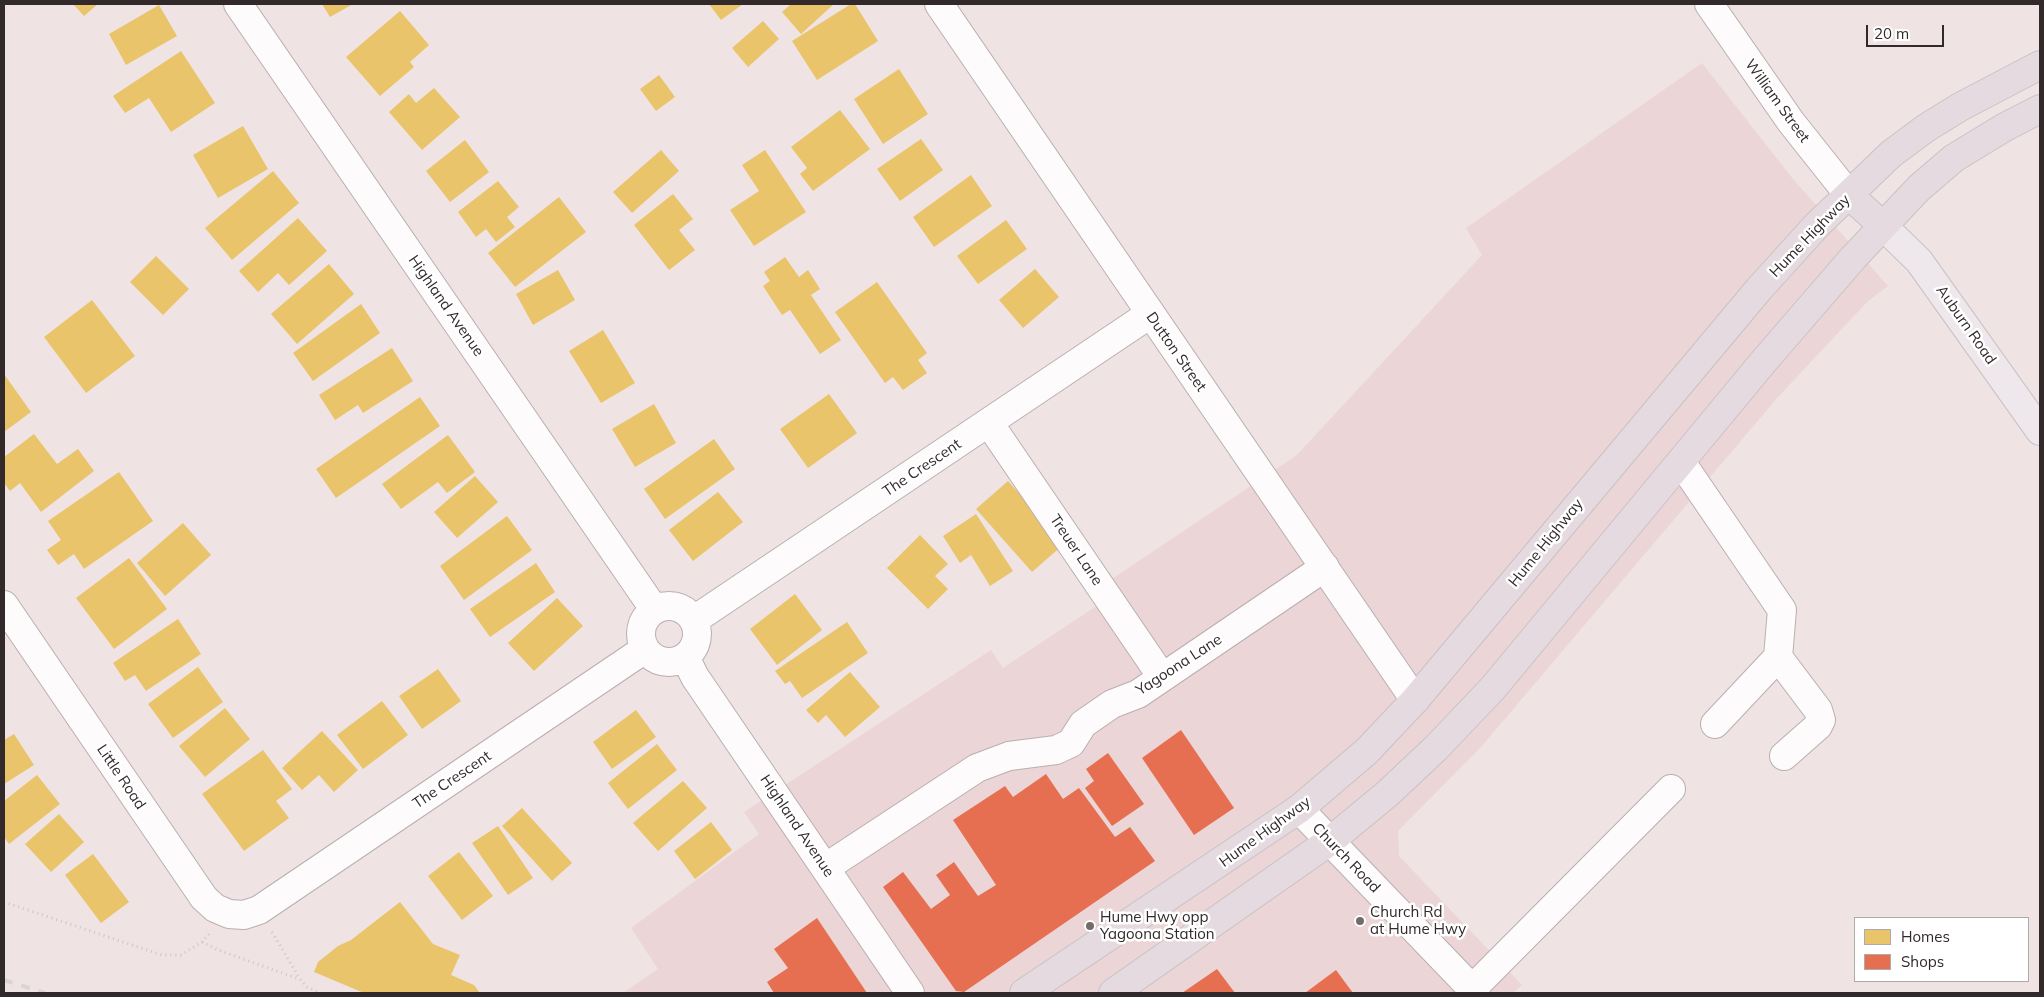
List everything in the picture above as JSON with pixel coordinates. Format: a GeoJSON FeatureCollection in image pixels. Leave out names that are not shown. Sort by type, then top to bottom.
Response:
{"type":"FeatureCollection","features":[{"type":"Feature","properties":{"kind":"highway","name":"Hume Highway"},"geometry":{"type":"LineString","coordinates":[[1024,993],[1299,809],[1367,751],[1415,700],[1759,289],[1817,225],[1891,154],[1926,128],[2015,76],[2040,65]]}},
{"type":"Feature","properties":{"kind":"highway"},"geometry":{"type":"LineString","coordinates":[[1113,993],[1330,841],[1387,794],[1436,748],[1493,688],[1764,360],[1883,226],[1919,188],[1954,158],[2004,127],[2040,109]]}},
{"type":"Feature","properties":{"kind":"highway"},"geometry":{"type":"LineString","coordinates":[[1849,194],[1883,226]]}},
{"type":"Feature","properties":{"kind":"main road","name":"Auburn Road"},"geometry":{"type":"LineString","coordinates":[[1883,226],[1919,261],[2040,432]]}},
{"type":"Feature","properties":{"kind":"street","name":"Highland Avenue"},"geometry":{"type":"LineString","coordinates":[[238,4],[654,609]]}},
{"type":"Feature","properties":{"kind":"street","name":"Dutton Street"},"geometry":{"type":"LineString","coordinates":[[939,4],[1415,700]]}},
{"type":"Feature","properties":{"kind":"street","name":"William Street"},"geometry":{"type":"LineString","coordinates":[[1709,4],[1791,122],[1849,194]]}},
{"type":"Feature","properties":{"kind":"street","name":"The Crescent"},"geometry":{"type":"LineString","coordinates":[[694,620],[1150,314]]}},
{"type":"Feature","properties":{"kind":"street","name":"Treuer Lane"},"geometry":{"type":"LineString","coordinates":[[989,423],[1162,677]]}},
{"type":"Feature","properties":{"kind":"street"},"geometry":{"type":"LineString","coordinates":[[1681,462],[1782,610],[1778,657],[1715,724]]}},
{"type":"Feature","properties":{"kind":"street","name":"Yagoona Lane"},"geometry":{"type":"LineString","coordinates":[[826,868],[977,768],[1009,756],[1056,750],[1071,742],[1084,724],[1112,704],[1138,694],[1325,568]]}},
{"type":"Feature","properties":{"kind":"street","name":"Little Road"},"geometry":{"type":"LineString","coordinates":[[4,605],[204,898],[215,908],[228,914],[244,915],[259,910]]}},
{"type":"Feature","properties":{"kind":"street"},"geometry":{"type":"LineString","coordinates":[[662,606],[680,607],[694,620],[697,627],[696,644],[685,657],[677,662],[659,661],[645,649],[640,632],[647,615],[654,609],[662,606]]}},
{"type":"Feature","properties":{"kind":"street","name":"The Crescent"},"geometry":{"type":"LineString","coordinates":[[259,910],[645,649]]}},
{"type":"Feature","properties":{"kind":"street","name":"Highland Avenue"},"geometry":{"type":"LineString","coordinates":[[685,657],[695,677],[910,993]]}},
{"type":"Feature","properties":{"kind":"street"},"geometry":{"type":"LineString","coordinates":[[1778,657],[1818,710],[1821,720],[1818,726],[1784,756]]}},
{"type":"Feature","properties":{"kind":"street"},"geometry":{"type":"LineString","coordinates":[[1474,991],[1671,789]]}},
{"type":"Feature","properties":{"kind":"street","name":"Church Road"},"geometry":{"type":"LineString","coordinates":[[1299,809],[1474,991]]}},
{"type":"Feature","properties":{"kind":"path"},"geometry":{"type":"LineString","coordinates":[[4,902],[162,955],[181,955],[202,942],[218,950],[300,979]]}},
{"type":"Feature","properties":{"kind":"path"},"geometry":{"type":"LineString","coordinates":[[259,910],[300,979],[307,987],[320,993]]}},
{"type":"Feature","properties":{"kind":"shaded area"},"geometry":{"type":"Polygon","coordinates":[[[1702,63],[1793,179],[1888,286],[1868,301],[1778,397],[1481,747],[1398,831],[1399,856],[1522,985],[1513,993],[623,993],[658,969],[631,928],[759,834],[744,812],[991,650],[1003,668],[1101,603],[1094,591],[1297,455],[1482,255],[1466,228],[1702,63]]]}},
{"type":"Feature","properties":{"kind":"building: Homes"},"geometry":{"type":"Polygon","coordinates":[[[73,4],[98,4],[84,16],[73,4]]]}},
{"type":"Feature","properties":{"kind":"building: Homes"},"geometry":{"type":"Polygon","coordinates":[[[322,4],[353,4],[330,17],[322,4]]]}},
{"type":"Feature","properties":{"kind":"building: Homes"},"geometry":{"type":"Polygon","coordinates":[[[709,4],[743,4],[721,20],[709,4]]]}},
{"type":"Feature","properties":{"kind":"building: Homes"},"geometry":{"type":"Polygon","coordinates":[[[791,4],[834,4],[801,34],[782,12],[791,4]]]}},
{"type":"Feature","properties":{"kind":"building: Homes"},"geometry":{"type":"Polygon","coordinates":[[[851,4],[855,4],[878,41],[817,80],[792,41],[851,4]]]}},
{"type":"Feature","properties":{"kind":"building: Homes"},"geometry":{"type":"Polygon","coordinates":[[[159,5],[177,36],[126,65],[109,34],[159,5]]]}},
{"type":"Feature","properties":{"kind":"building: Homes"},"geometry":{"type":"Polygon","coordinates":[[[400,11],[429,45],[410,62],[414,67],[380,96],[346,57],[400,11]]]}},
{"type":"Feature","properties":{"kind":"building: Homes"},"geometry":{"type":"Polygon","coordinates":[[[763,21],[779,39],[748,67],[732,48],[763,21]]]}},
{"type":"Feature","properties":{"kind":"building: Homes"},"geometry":{"type":"Polygon","coordinates":[[[181,51],[215,103],[171,132],[149,98],[125,113],[113,96],[181,51]]]}},
{"type":"Feature","properties":{"kind":"building: Homes"},"geometry":{"type":"Polygon","coordinates":[[[899,69],[928,114],[883,144],[854,99],[899,69]]]}},
{"type":"Feature","properties":{"kind":"building: Homes"},"geometry":{"type":"Polygon","coordinates":[[[659,75],[675,97],[656,111],[640,89],[659,75]]]}},
{"type":"Feature","properties":{"kind":"building: Homes"},"geometry":{"type":"Polygon","coordinates":[[[434,88],[460,117],[422,150],[389,112],[409,94],[416,103],[434,88]]]}},
{"type":"Feature","properties":{"kind":"building: Homes"},"geometry":{"type":"Polygon","coordinates":[[[840,110],[870,149],[813,191],[800,174],[807,168],[791,147],[840,110]]]}},
{"type":"Feature","properties":{"kind":"building: Homes"},"geometry":{"type":"Polygon","coordinates":[[[243,126],[268,169],[218,198],[193,155],[243,126]]]}},
{"type":"Feature","properties":{"kind":"building: Homes"},"geometry":{"type":"Polygon","coordinates":[[[921,139],[943,170],[900,201],[877,169],[921,139]]]}},
{"type":"Feature","properties":{"kind":"building: Homes"},"geometry":{"type":"Polygon","coordinates":[[[465,140],[489,172],[450,202],[426,171],[465,140]]]}},
{"type":"Feature","properties":{"kind":"building: Homes"},"geometry":{"type":"Polygon","coordinates":[[[661,150],[679,171],[632,213],[613,192],[661,150]]]}},
{"type":"Feature","properties":{"kind":"building: Homes"},"geometry":{"type":"Polygon","coordinates":[[[765,150],[806,212],[754,246],[730,210],[759,191],[742,165],[765,150]]]}},
{"type":"Feature","properties":{"kind":"building: Homes"},"geometry":{"type":"Polygon","coordinates":[[[273,171],[299,203],[232,260],[205,228],[273,171]]]}},
{"type":"Feature","properties":{"kind":"building: Homes"},"geometry":{"type":"Polygon","coordinates":[[[971,175],[992,206],[934,247],[913,217],[971,175]]]}},
{"type":"Feature","properties":{"kind":"building: Homes"},"geometry":{"type":"Polygon","coordinates":[[[498,181],[519,207],[507,217],[515,227],[496,242],[486,229],[476,237],[458,212],[498,181]]]}},
{"type":"Feature","properties":{"kind":"building: Homes"},"geometry":{"type":"Polygon","coordinates":[[[673,194],[693,219],[679,230],[695,250],[669,270],[634,225],[673,194]]]}},
{"type":"Feature","properties":{"kind":"building: Homes"},"geometry":{"type":"Polygon","coordinates":[[[559,197],[586,232],[515,287],[488,253],[559,197]]]}},
{"type":"Feature","properties":{"kind":"building: Homes"},"geometry":{"type":"Polygon","coordinates":[[[298,218],[327,251],[289,285],[278,273],[258,292],[239,271],[298,218]]]}},
{"type":"Feature","properties":{"kind":"building: Homes"},"geometry":{"type":"Polygon","coordinates":[[[1006,220],[1027,249],[978,284],[957,256],[1006,220]]]}},
{"type":"Feature","properties":{"kind":"building: Homes"},"geometry":{"type":"Polygon","coordinates":[[[156,256],[189,289],[163,315],[130,282],[156,256]]]}},
{"type":"Feature","properties":{"kind":"building: Homes"},"geometry":{"type":"Polygon","coordinates":[[[785,257],[799,277],[808,270],[820,289],[811,295],[841,340],[820,354],[790,310],[782,315],[763,286],[770,281],[764,272],[785,257]]]}},
{"type":"Feature","properties":{"kind":"building: Homes"},"geometry":{"type":"Polygon","coordinates":[[[329,264],[354,294],[297,344],[271,314],[329,264]]]}},
{"type":"Feature","properties":{"kind":"building: Homes"},"geometry":{"type":"Polygon","coordinates":[[[1035,269],[1059,297],[1023,328],[999,300],[1035,269]]]}},
{"type":"Feature","properties":{"kind":"building: Homes"},"geometry":{"type":"Polygon","coordinates":[[[558,270],[575,300],[533,325],[516,294],[558,270]]]}},
{"type":"Feature","properties":{"kind":"building: Homes"},"geometry":{"type":"Polygon","coordinates":[[[877,282],[927,353],[918,360],[927,373],[903,390],[893,377],[885,383],[835,312],[877,282]]]}},
{"type":"Feature","properties":{"kind":"building: Homes"},"geometry":{"type":"Polygon","coordinates":[[[92,300],[135,356],[86,393],[44,337],[92,300]]]}},
{"type":"Feature","properties":{"kind":"building: Homes"},"geometry":{"type":"Polygon","coordinates":[[[361,304],[380,333],[313,381],[293,353],[361,304]]]}},
{"type":"Feature","properties":{"kind":"building: Homes"},"geometry":{"type":"Polygon","coordinates":[[[603,330],[635,383],[601,403],[569,351],[603,330]]]}},
{"type":"Feature","properties":{"kind":"building: Homes"},"geometry":{"type":"Polygon","coordinates":[[[392,348],[413,381],[363,413],[358,405],[335,420],[319,395],[392,348]]]}},
{"type":"Feature","properties":{"kind":"building: Homes"},"geometry":{"type":"Polygon","coordinates":[[[4,374],[31,412],[4,432],[4,374]]]}},
{"type":"Feature","properties":{"kind":"building: Homes"},"geometry":{"type":"Polygon","coordinates":[[[829,394],[857,433],[808,468],[780,429],[829,394]]]}},
{"type":"Feature","properties":{"kind":"building: Homes"},"geometry":{"type":"Polygon","coordinates":[[[420,397],[440,426],[336,498],[316,469],[420,397]]]}},
{"type":"Feature","properties":{"kind":"building: Homes"},"geometry":{"type":"Polygon","coordinates":[[[654,404],[676,443],[635,467],[612,429],[654,404]]]}},
{"type":"Feature","properties":{"kind":"building: Homes"},"geometry":{"type":"Polygon","coordinates":[[[34,434],[57,464],[78,449],[94,471],[41,512],[20,483],[10,491],[4,483],[4,457],[34,434]]]}},
{"type":"Feature","properties":{"kind":"building: Homes"},"geometry":{"type":"Polygon","coordinates":[[[448,435],[475,472],[447,493],[438,482],[401,509],[382,484],[448,435]]]}},
{"type":"Feature","properties":{"kind":"building: Homes"},"geometry":{"type":"Polygon","coordinates":[[[714,439],[735,469],[665,519],[644,489],[714,439]]]}},
{"type":"Feature","properties":{"kind":"building: Homes"},"geometry":{"type":"Polygon","coordinates":[[[119,472],[153,521],[84,569],[74,554],[58,565],[47,550],[61,540],[48,521],[119,472]]]}},
{"type":"Feature","properties":{"kind":"building: Homes"},"geometry":{"type":"Polygon","coordinates":[[[475,476],[498,502],[457,538],[434,512],[475,476]]]}},
{"type":"Feature","properties":{"kind":"building: Homes"},"geometry":{"type":"Polygon","coordinates":[[[1008,481],[1064,544],[1032,572],[976,509],[1008,481]]]}},
{"type":"Feature","properties":{"kind":"building: Homes"},"geometry":{"type":"Polygon","coordinates":[[[718,492],[743,522],[693,561],[669,530],[718,492]]]}},
{"type":"Feature","properties":{"kind":"building: Homes"},"geometry":{"type":"Polygon","coordinates":[[[976,514],[1013,571],[990,586],[971,555],[960,563],[943,536],[976,514]]]}},
{"type":"Feature","properties":{"kind":"building: Homes"},"geometry":{"type":"Polygon","coordinates":[[[507,516],[532,550],[464,600],[440,566],[507,516]]]}},
{"type":"Feature","properties":{"kind":"building: Homes"},"geometry":{"type":"Polygon","coordinates":[[[183,523],[211,555],[165,596],[137,563],[183,523]]]}},
{"type":"Feature","properties":{"kind":"building: Homes"},"geometry":{"type":"Polygon","coordinates":[[[920,535],[948,564],[935,576],[948,589],[928,609],[887,568],[920,535]]]}},
{"type":"Feature","properties":{"kind":"building: Homes"},"geometry":{"type":"Polygon","coordinates":[[[129,558],[167,609],[114,649],[76,598],[129,558]]]}},
{"type":"Feature","properties":{"kind":"building: Homes"},"geometry":{"type":"Polygon","coordinates":[[[536,563],[555,592],[490,637],[470,609],[536,563]]]}},
{"type":"Feature","properties":{"kind":"building: Homes"},"geometry":{"type":"Polygon","coordinates":[[[795,594],[822,630],[777,665],[750,629],[795,594]]]}},
{"type":"Feature","properties":{"kind":"building: Homes"},"geometry":{"type":"Polygon","coordinates":[[[557,598],[583,626],[534,671],[508,643],[557,598]]]}},
{"type":"Feature","properties":{"kind":"building: Homes"},"geometry":{"type":"Polygon","coordinates":[[[178,619],[201,654],[146,691],[135,675],[125,681],[113,663],[178,619]]]}},
{"type":"Feature","properties":{"kind":"building: Homes"},"geometry":{"type":"Polygon","coordinates":[[[847,622],[868,653],[802,698],[790,681],[785,684],[775,671],[847,622]]]}},
{"type":"Feature","properties":{"kind":"building: Homes"},"geometry":{"type":"Polygon","coordinates":[[[198,667],[223,702],[173,738],[148,704],[198,667]]]}},
{"type":"Feature","properties":{"kind":"building: Homes"},"geometry":{"type":"Polygon","coordinates":[[[438,669],[461,701],[422,729],[399,696],[438,669]]]}},
{"type":"Feature","properties":{"kind":"building: Homes"},"geometry":{"type":"Polygon","coordinates":[[[850,672],[880,707],[845,737],[826,715],[818,723],[806,710],[850,672]]]}},
{"type":"Feature","properties":{"kind":"building: Homes"},"geometry":{"type":"Polygon","coordinates":[[[382,701],[408,735],[363,769],[337,735],[382,701]]]}},
{"type":"Feature","properties":{"kind":"building: Homes"},"geometry":{"type":"Polygon","coordinates":[[[225,708],[250,739],[205,777],[179,746],[225,708]]]}},
{"type":"Feature","properties":{"kind":"building: Homes"},"geometry":{"type":"Polygon","coordinates":[[[636,710],[656,737],[612,769],[593,742],[636,710]]]}},
{"type":"Feature","properties":{"kind":"building: Homes"},"geometry":{"type":"Polygon","coordinates":[[[322,731],[358,770],[334,792],[319,775],[302,790],[282,768],[322,731]]]}},
{"type":"Feature","properties":{"kind":"building: Homes"},"geometry":{"type":"Polygon","coordinates":[[[14,734],[34,765],[4,784],[4,740],[14,734]]]}},
{"type":"Feature","properties":{"kind":"building: Homes"},"geometry":{"type":"Polygon","coordinates":[[[657,744],[677,770],[628,809],[608,783],[657,744]]]}},
{"type":"Feature","properties":{"kind":"building: Homes"},"geometry":{"type":"Polygon","coordinates":[[[263,750],[292,789],[276,801],[289,818],[244,851],[202,794],[263,750]]]}},
{"type":"Feature","properties":{"kind":"building: Homes"},"geometry":{"type":"Polygon","coordinates":[[[37,775],[60,804],[9,844],[4,837],[4,801],[37,775]]]}},
{"type":"Feature","properties":{"kind":"building: Homes"},"geometry":{"type":"Polygon","coordinates":[[[683,781],[707,808],[658,851],[633,823],[683,781]]]}},
{"type":"Feature","properties":{"kind":"building: Homes"},"geometry":{"type":"Polygon","coordinates":[[[522,808],[572,863],[552,881],[502,826],[522,808]]]}},
{"type":"Feature","properties":{"kind":"building: Homes"},"geometry":{"type":"Polygon","coordinates":[[[59,814],[84,842],[51,872],[25,844],[59,814]]]}},
{"type":"Feature","properties":{"kind":"building: Homes"},"geometry":{"type":"Polygon","coordinates":[[[711,822],[732,850],[695,879],[674,851],[711,822]]]}},
{"type":"Feature","properties":{"kind":"building: Homes"},"geometry":{"type":"Polygon","coordinates":[[[498,826],[533,878],[508,895],[472,843],[498,826]]]}},
{"type":"Feature","properties":{"kind":"building: Homes"},"geometry":{"type":"Polygon","coordinates":[[[459,852],[493,896],[462,920],[428,876],[459,852]]]}},
{"type":"Feature","properties":{"kind":"building: Homes"},"geometry":{"type":"Polygon","coordinates":[[[93,854],[129,902],[101,923],[65,875],[93,854]]]}},
{"type":"Feature","properties":{"kind":"building: Homes"},"geometry":{"type":"Polygon","coordinates":[[[400,902],[433,944],[460,955],[451,975],[474,985],[480,993],[364,993],[314,972],[318,962],[338,946],[351,940],[400,902]]]}},
{"type":"Feature","properties":{"kind":"building: Shops"},"geometry":{"type":"Polygon","coordinates":[[[1181,730],[1234,808],[1194,835],[1142,758],[1181,730]]]}},
{"type":"Feature","properties":{"kind":"building: Shops"},"geometry":{"type":"Polygon","coordinates":[[[1108,753],[1144,804],[1112,826],[1085,788],[1094,781],[1086,769],[1108,753]]]}},
{"type":"Feature","properties":{"kind":"building: Shops"},"geometry":{"type":"Polygon","coordinates":[[[1046,774],[1063,799],[1079,788],[1115,837],[1130,827],[1155,861],[964,992],[956,991],[883,887],[903,872],[931,909],[950,895],[936,875],[954,862],[978,896],[996,885],[953,820],[1005,786],[1013,797],[1046,774]]]}},
{"type":"Feature","properties":{"kind":"building: Shops"},"geometry":{"type":"Polygon","coordinates":[[[817,918],[867,993],[774,993],[767,982],[788,968],[774,949],[817,918]]]}},
{"type":"Feature","properties":{"kind":"building: Shops"},"geometry":{"type":"Polygon","coordinates":[[[1217,969],[1235,993],[1182,993],[1217,969]]]}},
{"type":"Feature","properties":{"kind":"building: Shops"},"geometry":{"type":"Polygon","coordinates":[[[1336,970],[1353,993],[1305,993],[1336,970]]]}},
{"type":"Feature","properties":{"kind":"railway"},"geometry":{"type":"LineString","coordinates":[[4,980],[45,993]]}},
{"type":"Feature","properties":{"kind":"place","name":"Church Rd at Hume Hwy"},"geometry":{"type":"Point","coordinates":[1360,921]}},
{"type":"Feature","properties":{"kind":"place","name":"Hume Hwy opp Yagoona Station"},"geometry":{"type":"Point","coordinates":[1090,926]}}]}
